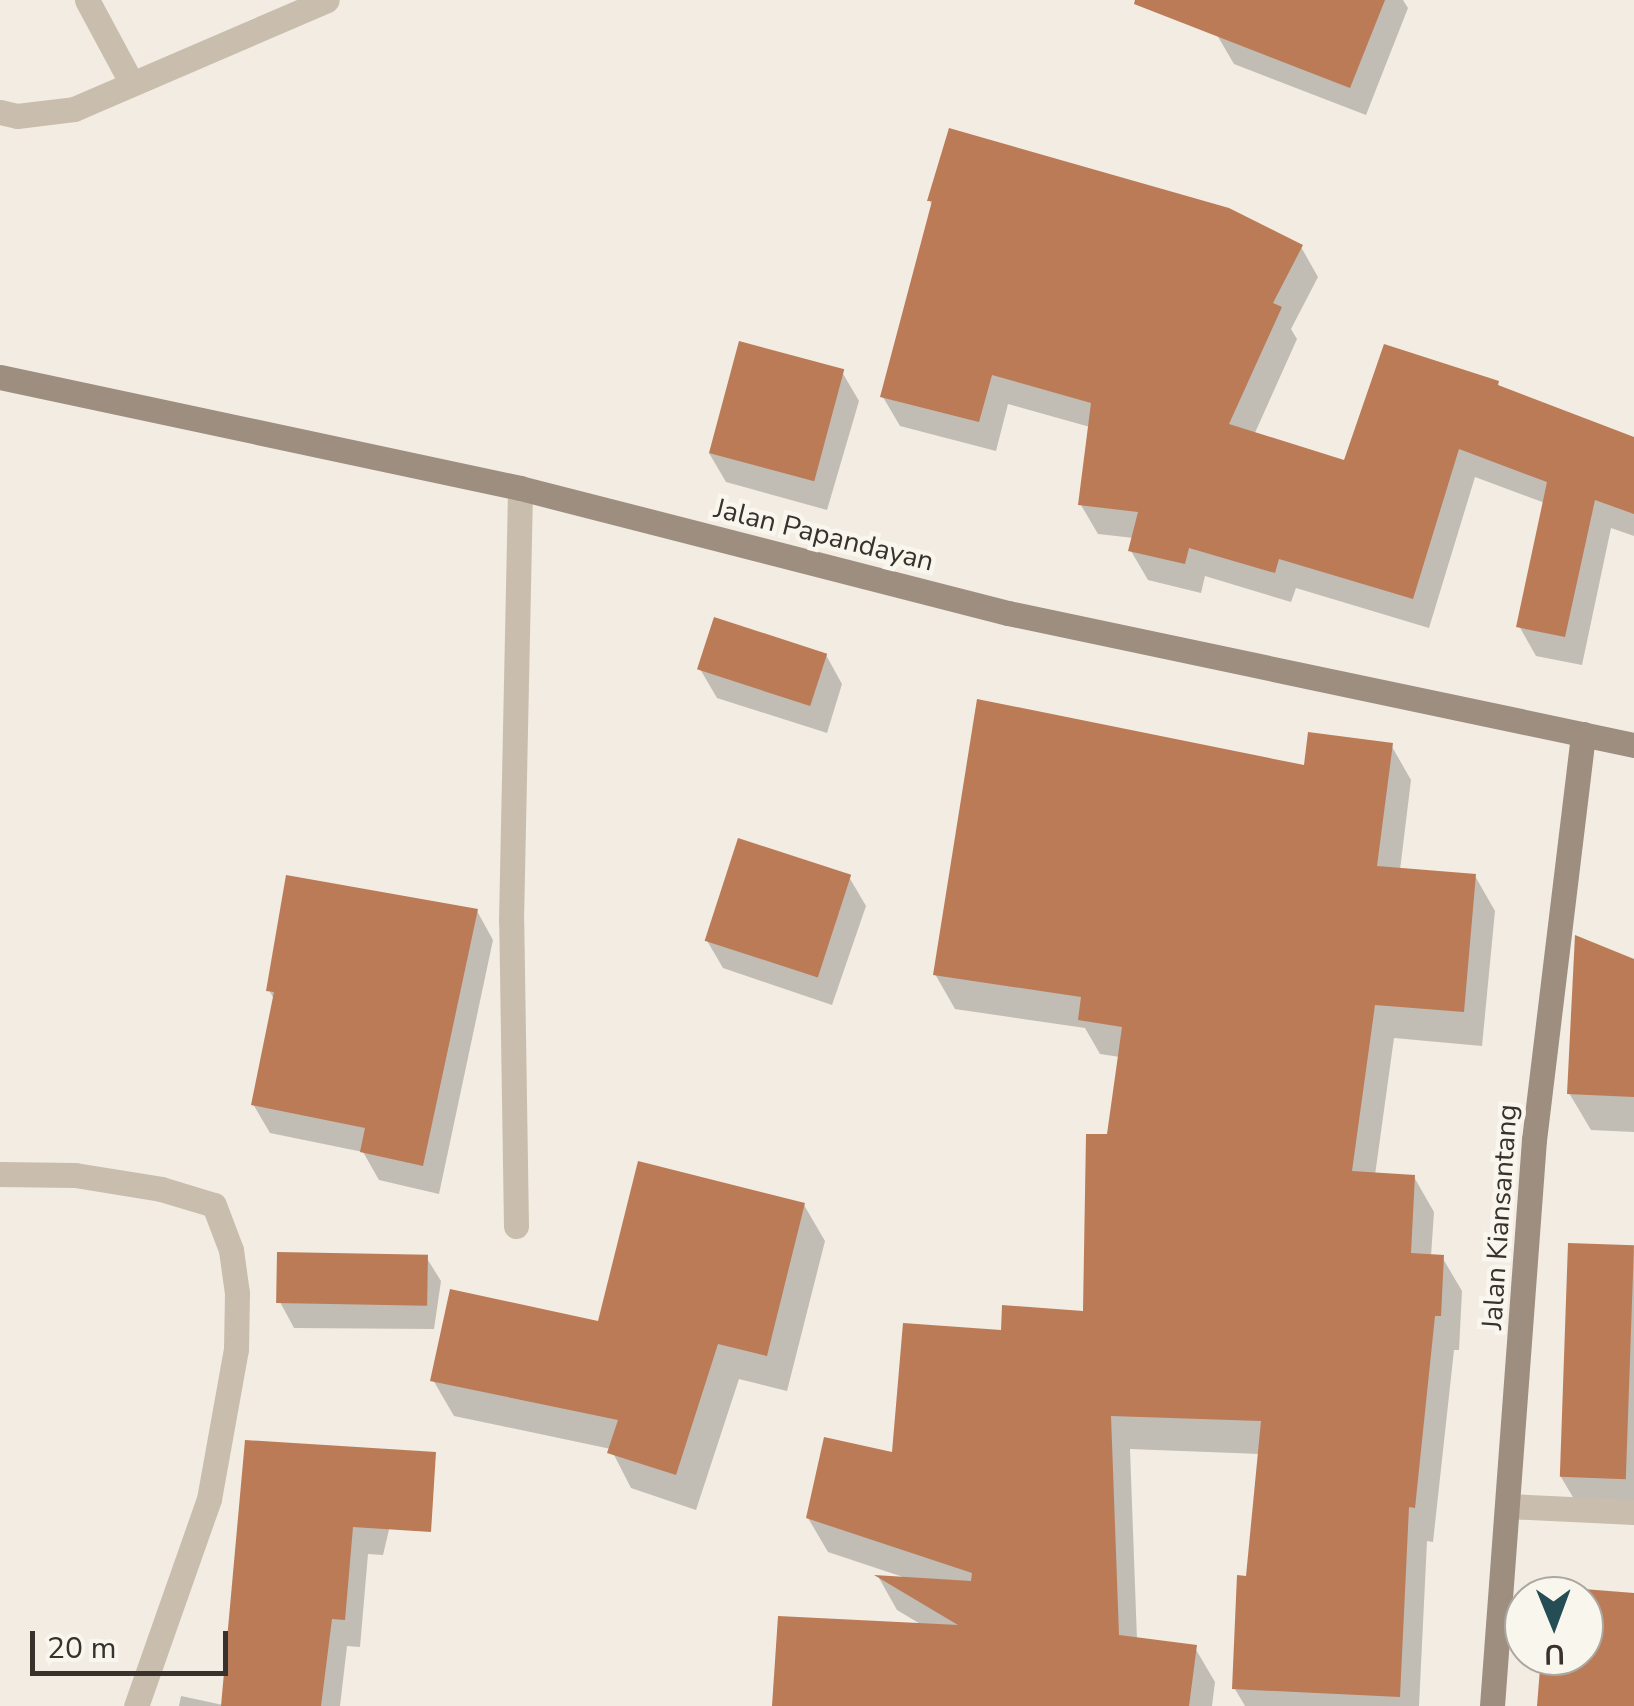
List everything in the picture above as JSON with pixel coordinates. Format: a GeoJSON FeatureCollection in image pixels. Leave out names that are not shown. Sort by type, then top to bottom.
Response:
{"type":"FeatureCollection","features":[{"type":"Feature","properties":{"kind":"main road","name":"Jalan Papandayan"},"geometry":{"type":"LineString","coordinates":[[0,378],[520,488],[1008,613],[1634,745]]}},
{"type":"Feature","properties":{"kind":"main road","name":"Jalan Kiansantang"},"geometry":{"type":"LineString","coordinates":[[1492,1706],[1534,1140],[1583,734]]}},
{"type":"Feature","properties":{"kind":"street"},"geometry":{"type":"LineString","coordinates":[[87,0],[131,82]]}},
{"type":"Feature","properties":{"kind":"street"},"geometry":{"type":"LineString","coordinates":[[0,112],[17,116],[74,109],[327,0]]}},
{"type":"Feature","properties":{"kind":"street"},"geometry":{"type":"LineString","coordinates":[[516,1226],[511,921],[514,598],[520,488]]}},
{"type":"Feature","properties":{"kind":"street"},"geometry":{"type":"LineString","coordinates":[[0,1174],[75,1175],[161,1189],[214,1206],[230,1250],[237,1293],[236,1350],[209,1499],[136,1706]]}},
{"type":"Feature","properties":{"kind":"street"},"geometry":{"type":"LineString","coordinates":[[1507,1506],[1634,1512]]}},
{"type":"Feature","properties":{"kind":"building"},"geometry":{"type":"Polygon","coordinates":[[[1135,0],[1385,0],[1350,88],[1134,4],[1135,0]]]}},
{"type":"Feature","properties":{"kind":"building"},"geometry":{"type":"Polygon","coordinates":[[[949,128],[1229,208],[1303,245],[1273,303],[1282,307],[1229,424],[1344,460],[1384,344],[1499,381],[1498,385],[1634,437],[1634,514],[1595,500],[1565,637],[1516,627],[1547,482],[1459,449],[1413,599],[1279,559],[1275,573],[1189,548],[1185,564],[1128,551],[1138,512],[1078,505],[1091,403],[992,375],[979,422],[880,397],[932,201],[927,201],[949,128]]]}},
{"type":"Feature","properties":{"kind":"building"},"geometry":{"type":"Polygon","coordinates":[[[739,341],[844,369],[814,481],[709,453],[739,341]]]}},
{"type":"Feature","properties":{"kind":"building"},"geometry":{"type":"Polygon","coordinates":[[[714,617],[827,654],[810,706],[697,669],[714,617]]]}},
{"type":"Feature","properties":{"kind":"building"},"geometry":{"type":"Polygon","coordinates":[[[977,699],[1304,765],[1308,732],[1393,743],[1377,866],[1476,874],[1464,1012],[1375,1005],[1352,1171],[1415,1175],[1411,1253],[1444,1255],[1441,1316],[1435,1316],[1415,1508],[1409,1507],[1400,1697],[1232,1689],[1237,1575],[1246,1576],[1261,1421],[1111,1416],[1119,1635],[1197,1645],[1189,1706],[772,1706],[778,1616],[958,1625],[874,1575],[971,1581],[972,1573],[806,1518],[824,1437],[892,1452],[903,1323],[1001,1330],[1002,1305],[1083,1311],[1086,1134],[1107,1134],[1122,1027],[1078,1020],[1081,997],[933,975],[977,699]]]}},
{"type":"Feature","properties":{"kind":"building"},"geometry":{"type":"Polygon","coordinates":[[[738,838],[851,875],[818,977],[705,941],[738,838]]]}},
{"type":"Feature","properties":{"kind":"building"},"geometry":{"type":"Polygon","coordinates":[[[286,875],[478,909],[423,1166],[360,1152],[365,1128],[251,1105],[274,992],[266,991],[286,875]]]}},
{"type":"Feature","properties":{"kind":"building"},"geometry":{"type":"Polygon","coordinates":[[[1575,935],[1634,959],[1634,1097],[1567,1094],[1575,935]]]}},
{"type":"Feature","properties":{"kind":"building"},"geometry":{"type":"Polygon","coordinates":[[[638,1161],[805,1203],[767,1356],[718,1344],[676,1475],[607,1453],[618,1420],[430,1381],[450,1289],[598,1321],[638,1161]]]}},
{"type":"Feature","properties":{"kind":"building"},"geometry":{"type":"Polygon","coordinates":[[[1568,1243],[1634,1245],[1626,1479],[1560,1477],[1568,1243]]]}},
{"type":"Feature","properties":{"kind":"building"},"geometry":{"type":"Polygon","coordinates":[[[277,1252],[428,1255],[427,1306],[276,1303],[277,1252]]]}},
{"type":"Feature","properties":{"kind":"building"},"geometry":{"type":"Polygon","coordinates":[[[245,1440],[436,1452],[431,1532],[353,1527],[345,1620],[332,1619],[321,1706],[221,1706],[245,1440]]]}},
{"type":"Feature","properties":{"kind":"building"},"geometry":{"type":"Polygon","coordinates":[[[1604,1591],[1634,1593],[1634,1706],[1537,1706],[1539,1676],[1604,1676],[1604,1591]]]}}]}
